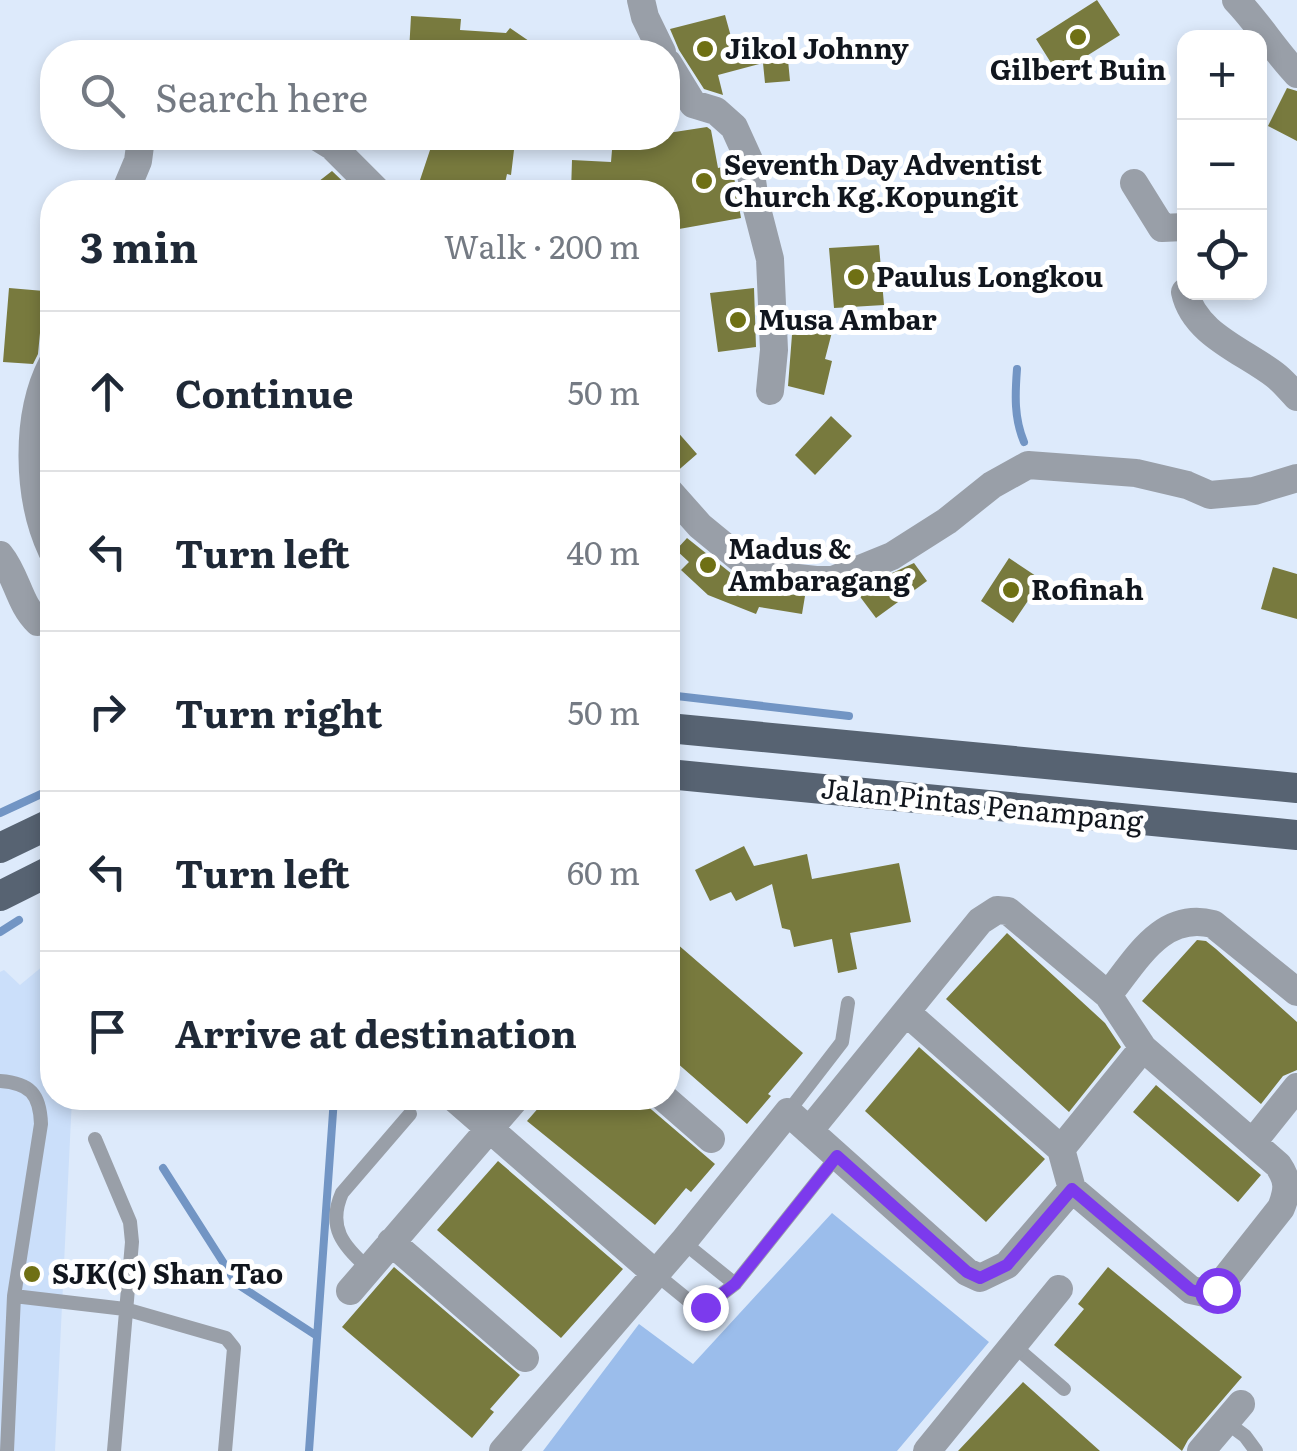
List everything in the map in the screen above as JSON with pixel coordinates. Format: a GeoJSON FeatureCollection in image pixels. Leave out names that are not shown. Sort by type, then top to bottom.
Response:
{"type":"FeatureCollection","features":[{"type":"Feature","properties":{"kind":"main road","name":"Jalan Pintas Penampang"},"geometry":{"type":"LineString","coordinates":[[680,729],[1297,788]]}},
{"type":"Feature","properties":{"kind":"main road"},"geometry":{"type":"LineString","coordinates":[[1043,811],[1046,764]]}},
{"type":"Feature","properties":{"kind":"main road","name":"Jalan Pintas Penampang"},"geometry":{"type":"LineString","coordinates":[[680,775],[1297,836]]}},
{"type":"Feature","properties":{"kind":"main road"},"geometry":{"type":"LineString","coordinates":[[0,848],[40,829]]}},
{"type":"Feature","properties":{"kind":"main road"},"geometry":{"type":"LineString","coordinates":[[0,896],[40,876]]}},
{"type":"Feature","properties":{"kind":"street"},"geometry":{"type":"LineString","coordinates":[[641,0],[656,40]]}},
{"type":"Feature","properties":{"kind":"street"},"geometry":{"type":"LineString","coordinates":[[1236,0],[1264,29],[1276,51],[1297,74]]}},
{"type":"Feature","properties":{"kind":"street"},"geometry":{"type":"LineString","coordinates":[[680,83],[693,104],[716,111],[734,127],[749,160],[770,259],[774,350],[770,391]]}},
{"type":"Feature","properties":{"kind":"street"},"geometry":{"type":"LineString","coordinates":[[130,180],[139,150]]}},
{"type":"Feature","properties":{"kind":"street"},"geometry":{"type":"LineString","coordinates":[[336,150],[366,180]]}},
{"type":"Feature","properties":{"kind":"street"},"geometry":{"type":"LineString","coordinates":[[1134,183],[1162,228],[1177,227]]}},
{"type":"Feature","properties":{"kind":"street"},"geometry":{"type":"LineString","coordinates":[[1188,300],[1212,335],[1277,376],[1297,398]]}},
{"type":"Feature","properties":{"kind":"street"},"geometry":{"type":"LineString","coordinates":[[40,393],[35,405],[35,502],[40,516]]}},
{"type":"Feature","properties":{"kind":"street"},"geometry":{"type":"LineString","coordinates":[[680,504],[700,526],[740,558],[779,576],[834,580],[892,556],[947,521],[992,485],[1028,465],[1136,473],[1187,485],[1210,495],[1254,490],[1297,478]]}},
{"type":"Feature","properties":{"kind":"street"},"geometry":{"type":"LineString","coordinates":[[0,555],[12,570],[28,613],[40,622]]}},
{"type":"Feature","properties":{"kind":"street"},"geometry":{"type":"LineString","coordinates":[[503,1451],[683,1242],[907,1013],[980,921],[997,910],[1008,910],[1021,919],[1108,995],[1143,1048],[1278,1165],[1287,1178],[1281,1208],[1217,1290],[1191,1290],[1072,1189],[1061,1149],[907,1013]]}},
{"type":"Feature","properties":{"kind":"street"},"geometry":{"type":"LineString","coordinates":[[1108,995],[1161,932],[1177,922],[1196,920],[1214,924],[1297,992]]}},
{"type":"Feature","properties":{"kind":"street"},"geometry":{"type":"LineString","coordinates":[[1061,1149],[1143,1048]]}},
{"type":"Feature","properties":{"kind":"street"},"geometry":{"type":"LineString","coordinates":[[1252,1142],[1297,1087]]}},
{"type":"Feature","properties":{"kind":"street"},"geometry":{"type":"LineString","coordinates":[[468,1110],[656,1274]]}},
{"type":"Feature","properties":{"kind":"street"},"geometry":{"type":"LineString","coordinates":[[350,1291],[506,1110]]}},
{"type":"Feature","properties":{"kind":"street"},"geometry":{"type":"LineString","coordinates":[[678,1110],[711,1138]]}},
{"type":"Feature","properties":{"kind":"street"},"geometry":{"type":"LineString","coordinates":[[798,1122],[967,1272],[980,1278],[1007,1265],[1072,1189]]}},
{"type":"Feature","properties":{"kind":"street"},"geometry":{"type":"LineString","coordinates":[[391,1242],[525,1358]]}},
{"type":"Feature","properties":{"kind":"street"},"geometry":{"type":"LineString","coordinates":[[927,1451],[1059,1290]]}},
{"type":"Feature","properties":{"kind":"street"},"geometry":{"type":"LineString","coordinates":[[1202,1451],[1233,1413]]}},
{"type":"Feature","properties":{"kind":"lane"},"geometry":{"type":"LineString","coordinates":[[798,1122],[842,1042],[848,1003]]}},
{"type":"Feature","properties":{"kind":"lane"},"geometry":{"type":"LineString","coordinates":[[0,1081],[23,1082],[35,1093],[40,1105]]}},
{"type":"Feature","properties":{"kind":"lane"},"geometry":{"type":"LineString","coordinates":[[8,1451],[14,1296],[41,1110]]}},
{"type":"Feature","properties":{"kind":"lane"},"geometry":{"type":"LineString","coordinates":[[368,1268],[344,1246],[336,1228],[335,1208],[342,1193],[410,1114]]}},
{"type":"Feature","properties":{"kind":"lane"},"geometry":{"type":"LineString","coordinates":[[94,1139],[130,1222],[132,1242],[114,1451]]}},
{"type":"Feature","properties":{"kind":"lane"},"geometry":{"type":"LineString","coordinates":[[656,1274],[694,1304],[705,1307],[735,1284],[837,1156]]}},
{"type":"Feature","properties":{"kind":"lane"},"geometry":{"type":"LineString","coordinates":[[683,1242],[735,1284]]}},
{"type":"Feature","properties":{"kind":"lane"},"geometry":{"type":"LineString","coordinates":[[14,1296],[125,1309],[231,1342],[234,1348],[226,1451]]}},
{"type":"Feature","properties":{"kind":"lane"},"geometry":{"type":"LineString","coordinates":[[1012,1344],[1064,1389]]}},
{"type":"Feature","properties":{"kind":"lane"},"geometry":{"type":"LineString","coordinates":[[1233,1413],[1256,1451]]}},
{"type":"Feature","properties":{"kind":"shaded area","name":"SJK(C) Shan Tao"},"geometry":{"type":"Polygon","coordinates":[[[40,968],[40,1110],[71,1110],[55,1451],[0,1451],[0,972],[4,970],[20,985],[40,968]]]}},
{"type":"Feature","properties":{"kind":"shaded area"},"geometry":{"type":"Polygon","coordinates":[[[832,1213],[989,1342],[897,1451],[543,1451],[639,1324],[693,1364],[832,1213]]]}},
{"type":"Feature","properties":{"kind":"building","name":"Gilbert Buin"},"geometry":{"type":"Polygon","coordinates":[[[1097,0],[1120,35],[1058,74],[1036,39],[1097,0]]]}},
{"type":"Feature","properties":{"kind":"building","name":"Jikol Johnny"},"geometry":{"type":"Polygon","coordinates":[[[725,15],[733,44],[786,39],[790,81],[765,83],[763,63],[718,75],[723,95],[704,89],[680,52],[680,40],[675,40],[670,29],[725,15]]]}},
{"type":"Feature","properties":{"kind":"building"},"geometry":{"type":"Polygon","coordinates":[[[411,16],[461,19],[460,30],[506,33],[510,28],[528,40],[410,40],[411,16]]]}},
{"type":"Feature","properties":{"kind":"building"},"geometry":{"type":"Polygon","coordinates":[[[1287,88],[1297,91],[1297,141],[1268,126],[1287,88]]]}},
{"type":"Feature","properties":{"kind":"building","name":"Seventh Day Adventist Church Kg.Kopungit"},"geometry":{"type":"Polygon","coordinates":[[[707,127],[711,130],[718,168],[732,165],[741,218],[680,229],[680,180],[571,180],[572,160],[611,162],[612,150],[680,150],[680,131],[707,127]]]}},
{"type":"Feature","properties":{"kind":"building"},"geometry":{"type":"Polygon","coordinates":[[[430,150],[514,150],[511,175],[507,174],[506,180],[420,180],[430,150]]]}},
{"type":"Feature","properties":{"kind":"building"},"geometry":{"type":"Polygon","coordinates":[[[332,171],[341,180],[320,180],[332,171]]]}},
{"type":"Feature","properties":{"kind":"building","name":"Paulus Longkou"},"geometry":{"type":"Polygon","coordinates":[[[879,245],[884,305],[834,308],[829,248],[879,245]]]}},
{"type":"Feature","properties":{"kind":"building"},"geometry":{"type":"Polygon","coordinates":[[[9,288],[40,291],[38,354],[33,364],[3,362],[9,288]]]}},
{"type":"Feature","properties":{"kind":"building","name":"Musa Ambar"},"geometry":{"type":"Polygon","coordinates":[[[754,288],[756,347],[718,352],[710,293],[754,288]]]}},
{"type":"Feature","properties":{"kind":"building","name":"Musa Ambar"},"geometry":{"type":"Polygon","coordinates":[[[793,322],[832,332],[825,359],[832,361],[824,395],[788,386],[793,322]]]}},
{"type":"Feature","properties":{"kind":"building"},"geometry":{"type":"Polygon","coordinates":[[[831,416],[852,436],[815,475],[795,455],[831,416]]]}},
{"type":"Feature","properties":{"kind":"building"},"geometry":{"type":"Polygon","coordinates":[[[680,435],[697,454],[680,469],[680,435]]]}},
{"type":"Feature","properties":{"kind":"building"},"geometry":{"type":"Polygon","coordinates":[[[687,538],[732,574],[772,592],[805,596],[802,614],[759,607],[756,614],[708,595],[681,570],[689,562],[680,554],[680,546],[687,538]]]}},
{"type":"Feature","properties":{"kind":"building","name":"Rofinah"},"geometry":{"type":"Polygon","coordinates":[[[1009,558],[1042,580],[1013,623],[981,601],[1009,558]]]}},
{"type":"Feature","properties":{"kind":"building"},"geometry":{"type":"Polygon","coordinates":[[[914,563],[927,581],[876,618],[855,590],[914,563]]]}},
{"type":"Feature","properties":{"kind":"building"},"geometry":{"type":"Polygon","coordinates":[[[1273,567],[1297,574],[1297,619],[1261,609],[1273,567]]]}},
{"type":"Feature","properties":{"kind":"building"},"geometry":{"type":"Polygon","coordinates":[[[744,846],[754,866],[807,854],[812,879],[899,863],[911,922],[850,933],[857,969],[838,973],[832,939],[794,947],[790,930],[782,928],[772,884],[736,901],[731,892],[710,901],[695,870],[744,846]]]}},
{"type":"Feature","properties":{"kind":"building"},"geometry":{"type":"Polygon","coordinates":[[[1007,933],[1105,1023],[1121,1047],[1069,1112],[946,999],[1007,933]]]}},
{"type":"Feature","properties":{"kind":"building"},"geometry":{"type":"Polygon","coordinates":[[[1197,940],[1216,949],[1297,1022],[1297,1070],[1283,1076],[1261,1104],[1142,1001],[1197,940]]]}},
{"type":"Feature","properties":{"kind":"building"},"geometry":{"type":"Polygon","coordinates":[[[680,946],[803,1053],[747,1124],[680,1065],[680,946]]]}},
{"type":"Feature","properties":{"kind":"building"},"geometry":{"type":"Polygon","coordinates":[[[919,1047],[1045,1159],[986,1222],[865,1111],[919,1047]]]}},
{"type":"Feature","properties":{"kind":"building"},"geometry":{"type":"Polygon","coordinates":[[[1156,1085],[1261,1175],[1238,1202],[1133,1112],[1156,1085]]]}},
{"type":"Feature","properties":{"kind":"building"},"geometry":{"type":"Polygon","coordinates":[[[537,1110],[652,1110],[715,1164],[691,1192],[686,1188],[655,1225],[527,1121],[537,1110]]]}},
{"type":"Feature","properties":{"kind":"building"},"geometry":{"type":"Polygon","coordinates":[[[498,1161],[623,1269],[561,1338],[437,1230],[498,1161]]]}},
{"type":"Feature","properties":{"kind":"building"},"geometry":{"type":"Polygon","coordinates":[[[394,1267],[520,1375],[490,1409],[494,1412],[472,1438],[342,1327],[394,1267]]]}},
{"type":"Feature","properties":{"kind":"building"},"geometry":{"type":"Polygon","coordinates":[[[1108,1267],[1242,1377],[1182,1451],[1054,1345],[1084,1309],[1078,1304],[1108,1267]]]}},
{"type":"Feature","properties":{"kind":"building"},"geometry":{"type":"Polygon","coordinates":[[[1023,1382],[1100,1451],[958,1451],[1023,1382]]]}},
{"type":"Feature","properties":{"kind":"waterway"},"geometry":{"type":"LineString","coordinates":[[1017,369],[1016,406],[1024,442]]}},
{"type":"Feature","properties":{"kind":"waterway"},"geometry":{"type":"LineString","coordinates":[[680,696],[849,716]]}},
{"type":"Feature","properties":{"kind":"waterway"},"geometry":{"type":"LineString","coordinates":[[0,813],[40,795]]}},
{"type":"Feature","properties":{"kind":"waterway"},"geometry":{"type":"LineString","coordinates":[[0,932],[19,920]]}},
{"type":"Feature","properties":{"kind":"waterway"},"geometry":{"type":"LineString","coordinates":[[309,1451],[333,1110]]}},
{"type":"Feature","properties":{"kind":"waterway"},"geometry":{"type":"LineString","coordinates":[[163,1168],[237,1284],[317,1336]]}},
{"type":"Feature","properties":{"kind":"place","name":"Gilbert Buin"},"geometry":{"type":"Point","coordinates":[1078,37]}},
{"type":"Feature","properties":{"kind":"place","name":"Jikol Johnny"},"geometry":{"type":"Point","coordinates":[705,49]}},
{"type":"Feature","properties":{"kind":"place","name":"Seventh Day Adventist Church Kg.Kopungit"},"geometry":{"type":"Point","coordinates":[704,181]}},
{"type":"Feature","properties":{"kind":"place","name":"Paulus Longkou"},"geometry":{"type":"Point","coordinates":[856,277]}},
{"type":"Feature","properties":{"kind":"place","name":"Musa Ambar"},"geometry":{"type":"Point","coordinates":[738,320]}},
{"type":"Feature","properties":{"kind":"place","name":"Madus & Ambaragang"},"geometry":{"type":"Point","coordinates":[708,565]}},
{"type":"Feature","properties":{"kind":"place","name":"Rofinah"},"geometry":{"type":"Point","coordinates":[1011,590]}},
{"type":"Feature","properties":{"kind":"place","name":"SJK(C) Shan Tao"},"geometry":{"type":"Point","coordinates":[32,1274]}},
{"type":"Feature","properties":{"kind":"route"},"geometry":{"type":"LineString","coordinates":[[705,1307],[735,1284],[837,1156],[967,1272],[980,1278],[1007,1265],[1072,1189],[1191,1290],[1217,1290]]}}]}
